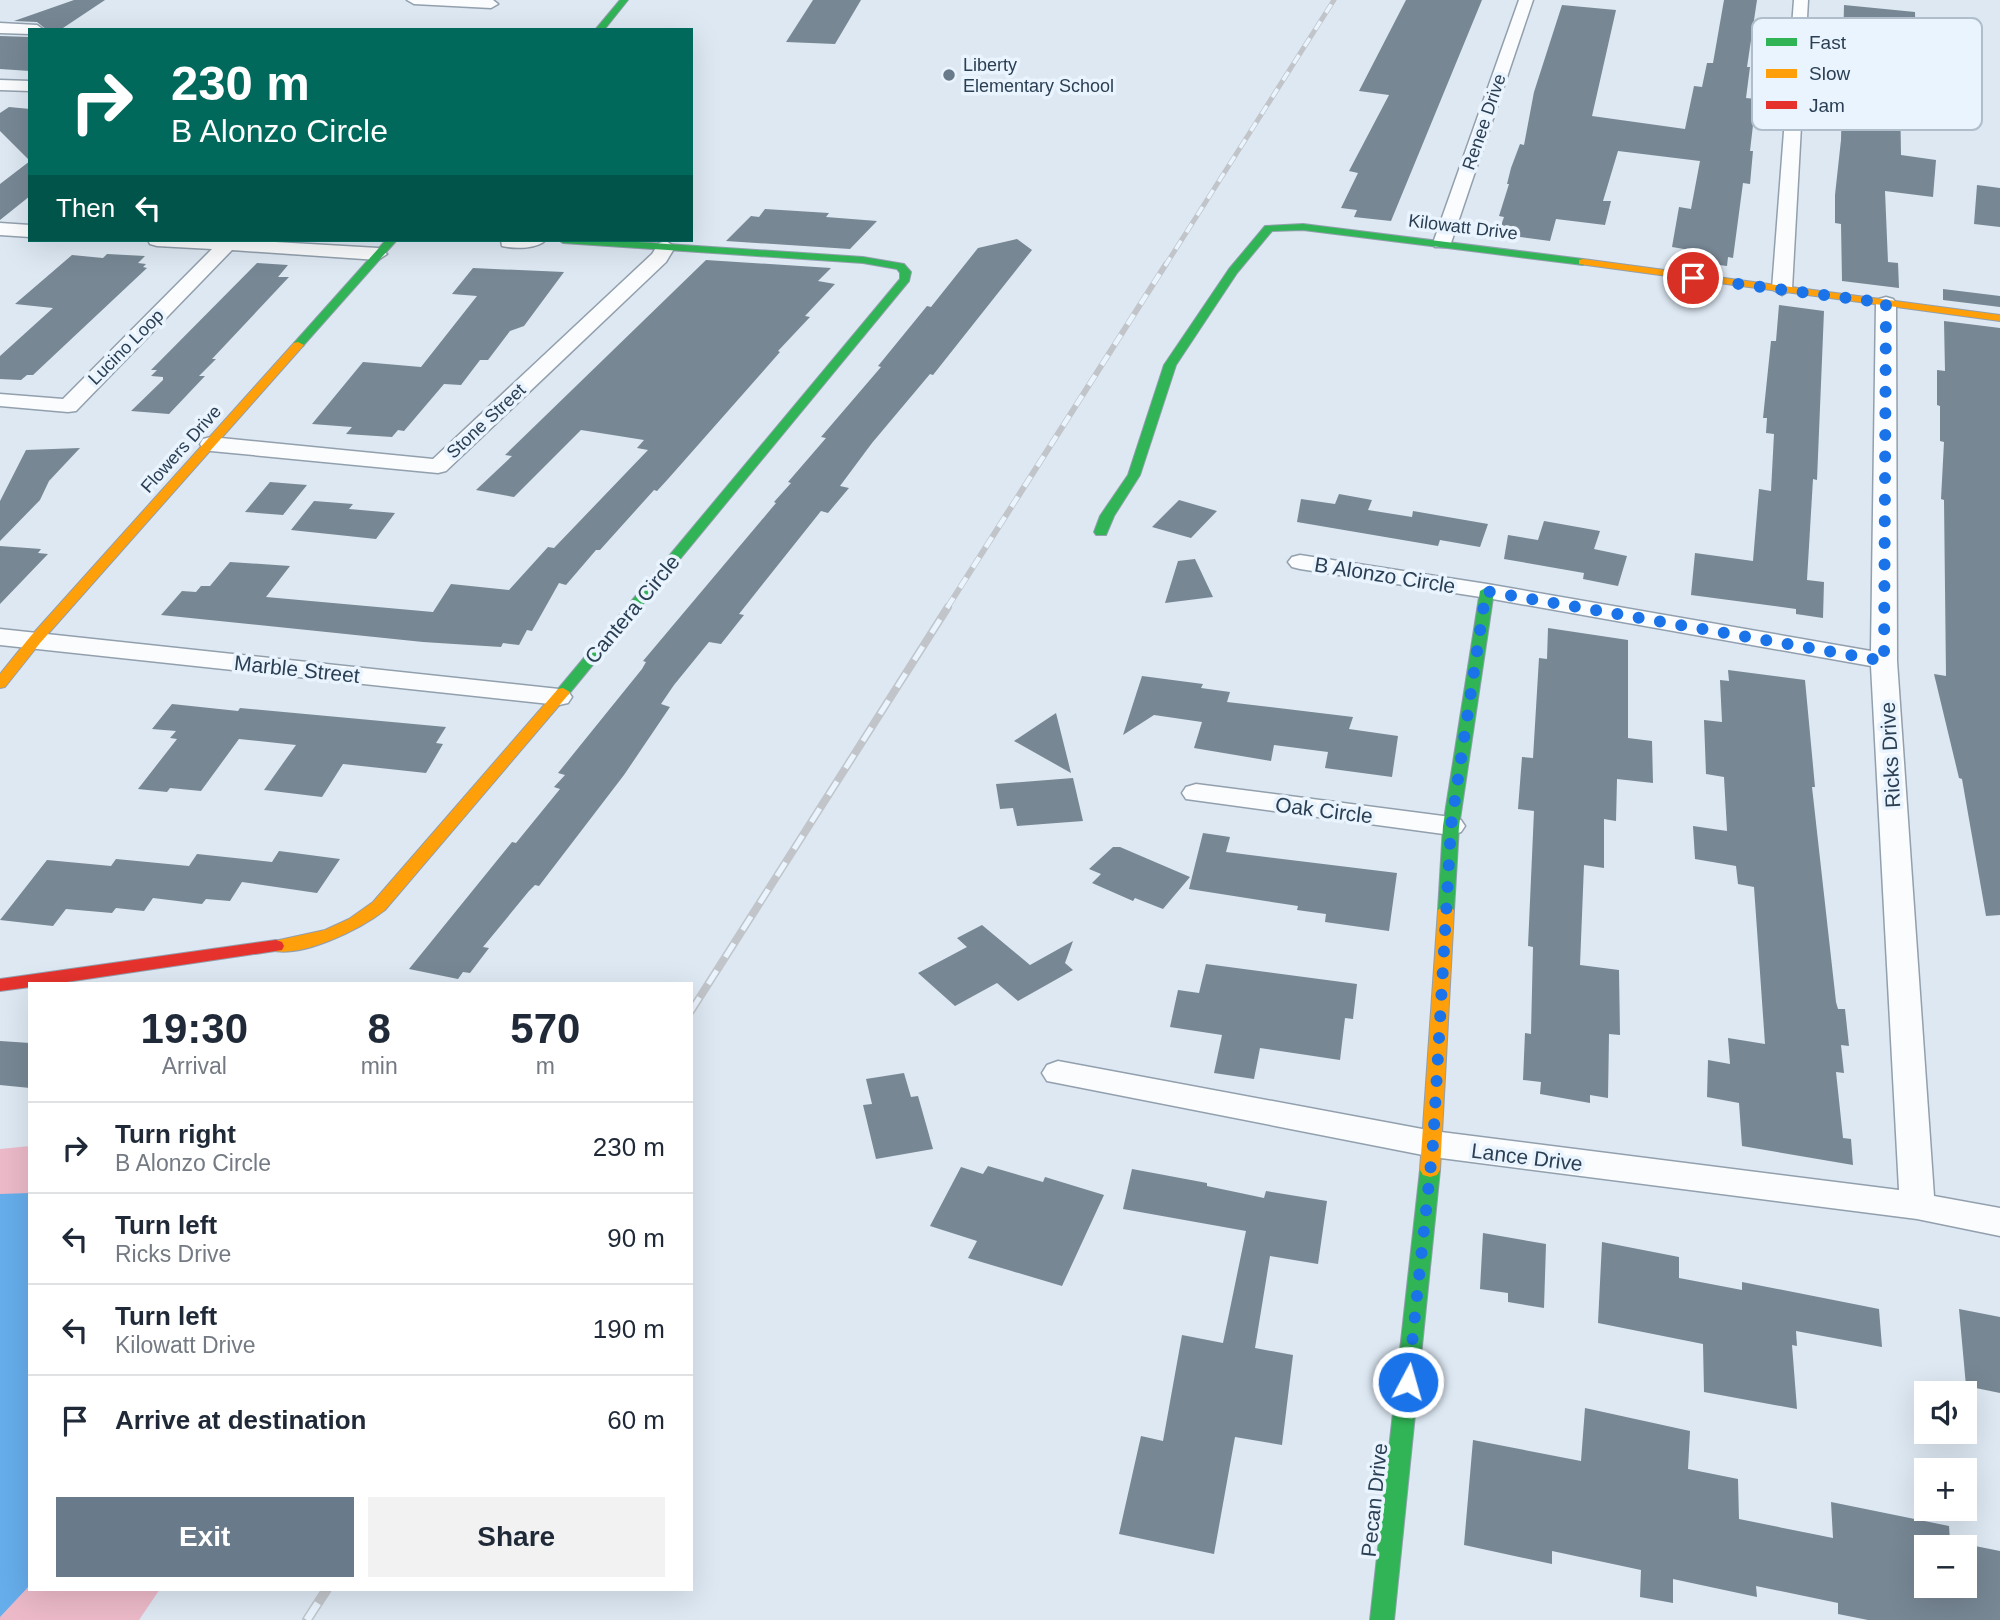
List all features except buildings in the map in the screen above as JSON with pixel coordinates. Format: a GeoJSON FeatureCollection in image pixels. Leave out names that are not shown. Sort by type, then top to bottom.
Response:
{"type":"FeatureCollection","features":[{"type":"Feature","properties":{"kind":"street"},"geometry":{"type":"LineString","coordinates":[[414,0],[491,4]]}},
{"type":"Feature","properties":{"kind":"street"},"geometry":{"type":"LineString","coordinates":[[601,28],[624,0]]}},
{"type":"Feature","properties":{"kind":"street","name":"Renee Drive"},"geometry":{"type":"LineString","coordinates":[[1442,243],[1527,0]]}},
{"type":"Feature","properties":{"kind":"street"},"geometry":{"type":"LineString","coordinates":[[1800,18],[1801,0]]}},
{"type":"Feature","properties":{"kind":"street"},"geometry":{"type":"LineString","coordinates":[[0,28],[28,30]]}},
{"type":"Feature","properties":{"kind":"street"},"geometry":{"type":"LineString","coordinates":[[0,85],[28,86]]}},
{"type":"Feature","properties":{"kind":"street"},"geometry":{"type":"LineString","coordinates":[[1782,289],[1792,130]]}},
{"type":"Feature","properties":{"kind":"street","name":"Kilowatt Drive"},"geometry":{"type":"LineString","coordinates":[[1101,532],[1107,516],[1134,475],[1170,365],[1233,271],[1269,228],[1303,227],[1442,243],[2000,318]]}},
{"type":"Feature","properties":{"kind":"street"},"geometry":{"type":"LineString","coordinates":[[0,229],[28,231]]}},
{"type":"Feature","properties":{"kind":"street"},"geometry":{"type":"LineString","coordinates":[[229,242],[378,254]]}},
{"type":"Feature","properties":{"kind":"street","name":"Lucino Loop"},"geometry":{"type":"LineString","coordinates":[[0,400],[68,406],[229,242]]}},
{"type":"Feature","properties":{"kind":"street","name":"Flowers Drive"},"geometry":{"type":"LineString","coordinates":[[0,684],[34,640],[390,242]]}},
{"type":"Feature","properties":{"kind":"street","name":"Cantera Circle"},"geometry":{"type":"LineString","coordinates":[[0,985],[313,941],[339,935],[361,921],[379,906],[558,697],[905,279],[906,272],[900,266],[886,262],[592,242]]}},
{"type":"Feature","properties":{"kind":"street","name":"Stone Street"},"geometry":{"type":"LineString","coordinates":[[211,444],[438,466],[659,258],[666,247]]}},
{"type":"Feature","properties":{"kind":"street","name":"Ricks Drive"},"geometry":{"type":"LineString","coordinates":[[1886,303],[1884,661],[1917,1206]]}},
{"type":"Feature","properties":{"kind":"street","name":"B Alonzo Circle"},"geometry":{"type":"LineString","coordinates":[[1300,562],[1486,591],[1884,661]]}},
{"type":"Feature","properties":{"kind":"street","name":"Pecan Drive"},"geometry":{"type":"LineString","coordinates":[[1382,1620],[1433,1144],[1451,826],[1486,591]]}},
{"type":"Feature","properties":{"kind":"street","name":"Marble Street"},"geometry":{"type":"LineString","coordinates":[[0,637],[558,697]]}},
{"type":"Feature","properties":{"kind":"street","name":"Oak Circle"},"geometry":{"type":"LineString","coordinates":[[1196,793],[1451,826]]}},
{"type":"Feature","properties":{"kind":"street","name":"Lance Drive"},"geometry":{"type":"LineString","coordinates":[[1058,1073],[1433,1144],[1917,1206],[2000,1222]]}},
{"type":"Feature","properties":{"kind":"shaded area"},"geometry":{"type":"Polygon","coordinates":[[[28,1146],[28,1591],[159,1591],[139,1620],[0,1620],[0,1149],[28,1146]]]}},
{"type":"Feature","properties":{"kind":"water"},"geometry":{"type":"Polygon","coordinates":[[[28,1193],[28,1587],[0,1617],[0,1194],[28,1193]]]}},
{"type":"Feature","properties":{"kind":"railway"},"geometry":{"type":"LineString","coordinates":[[1165,266],[1334,0]]}},
{"type":"Feature","properties":{"kind":"railway"},"geometry":{"type":"LineString","coordinates":[[947,608],[1166,264]]}},
{"type":"Feature","properties":{"kind":"railway"},"geometry":{"type":"LineString","coordinates":[[693,1008],[948,607]]}},
{"type":"Feature","properties":{"kind":"railway"},"geometry":{"type":"LineString","coordinates":[[307,1620],[326,1591]]}},
{"type":"Feature","properties":{"kind":"traffic: fast"},"geometry":{"type":"LineString","coordinates":[[601,28],[624,0]]}},
{"type":"Feature","properties":{"kind":"traffic: fast"},"geometry":{"type":"LineString","coordinates":[[1101,532],[1107,516],[1134,475],[1170,365],[1233,271],[1269,228],[1303,227],[1583,262]]}},
{"type":"Feature","properties":{"kind":"traffic: fast"},"geometry":{"type":"LineString","coordinates":[[298,345],[390,242]]}},
{"type":"Feature","properties":{"kind":"traffic: fast"},"geometry":{"type":"LineString","coordinates":[[563,692],[905,279],[906,272],[900,266],[863,260],[593,242]]}},
{"type":"Feature","properties":{"kind":"traffic: fast"},"geometry":{"type":"LineString","coordinates":[[1446,910],[1451,826],[1487,591]]}},
{"type":"Feature","properties":{"kind":"traffic: fast"},"geometry":{"type":"LineString","coordinates":[[1382,1620],[1430,1170]]}},
{"type":"Feature","properties":{"kind":"traffic: slow"},"geometry":{"type":"LineString","coordinates":[[1583,262],[2000,318]]}},
{"type":"Feature","properties":{"kind":"traffic: slow"},"geometry":{"type":"LineString","coordinates":[[0,684],[35,640],[298,345]]}},
{"type":"Feature","properties":{"kind":"traffic: slow"},"geometry":{"type":"LineString","coordinates":[[276,946],[331,934],[355,923],[379,906],[563,692]]}},
{"type":"Feature","properties":{"kind":"traffic: slow"},"geometry":{"type":"LineString","coordinates":[[1430,1170],[1446,910]]}},
{"type":"Feature","properties":{"kind":"traffic: jam"},"geometry":{"type":"LineString","coordinates":[[0,985],[276,946]]}},
{"type":"Feature","properties":{"kind":"place","name":"Liberty Elementary School"},"geometry":{"type":"Point","coordinates":[949,75]}},
{"type":"Feature","properties":{"kind":"route"},"geometry":{"type":"LineString","coordinates":[[1408,1382],[1433,1144],[1451,826],[1486,591],[1884,661],[1886,303],[1693,278]]}}]}
